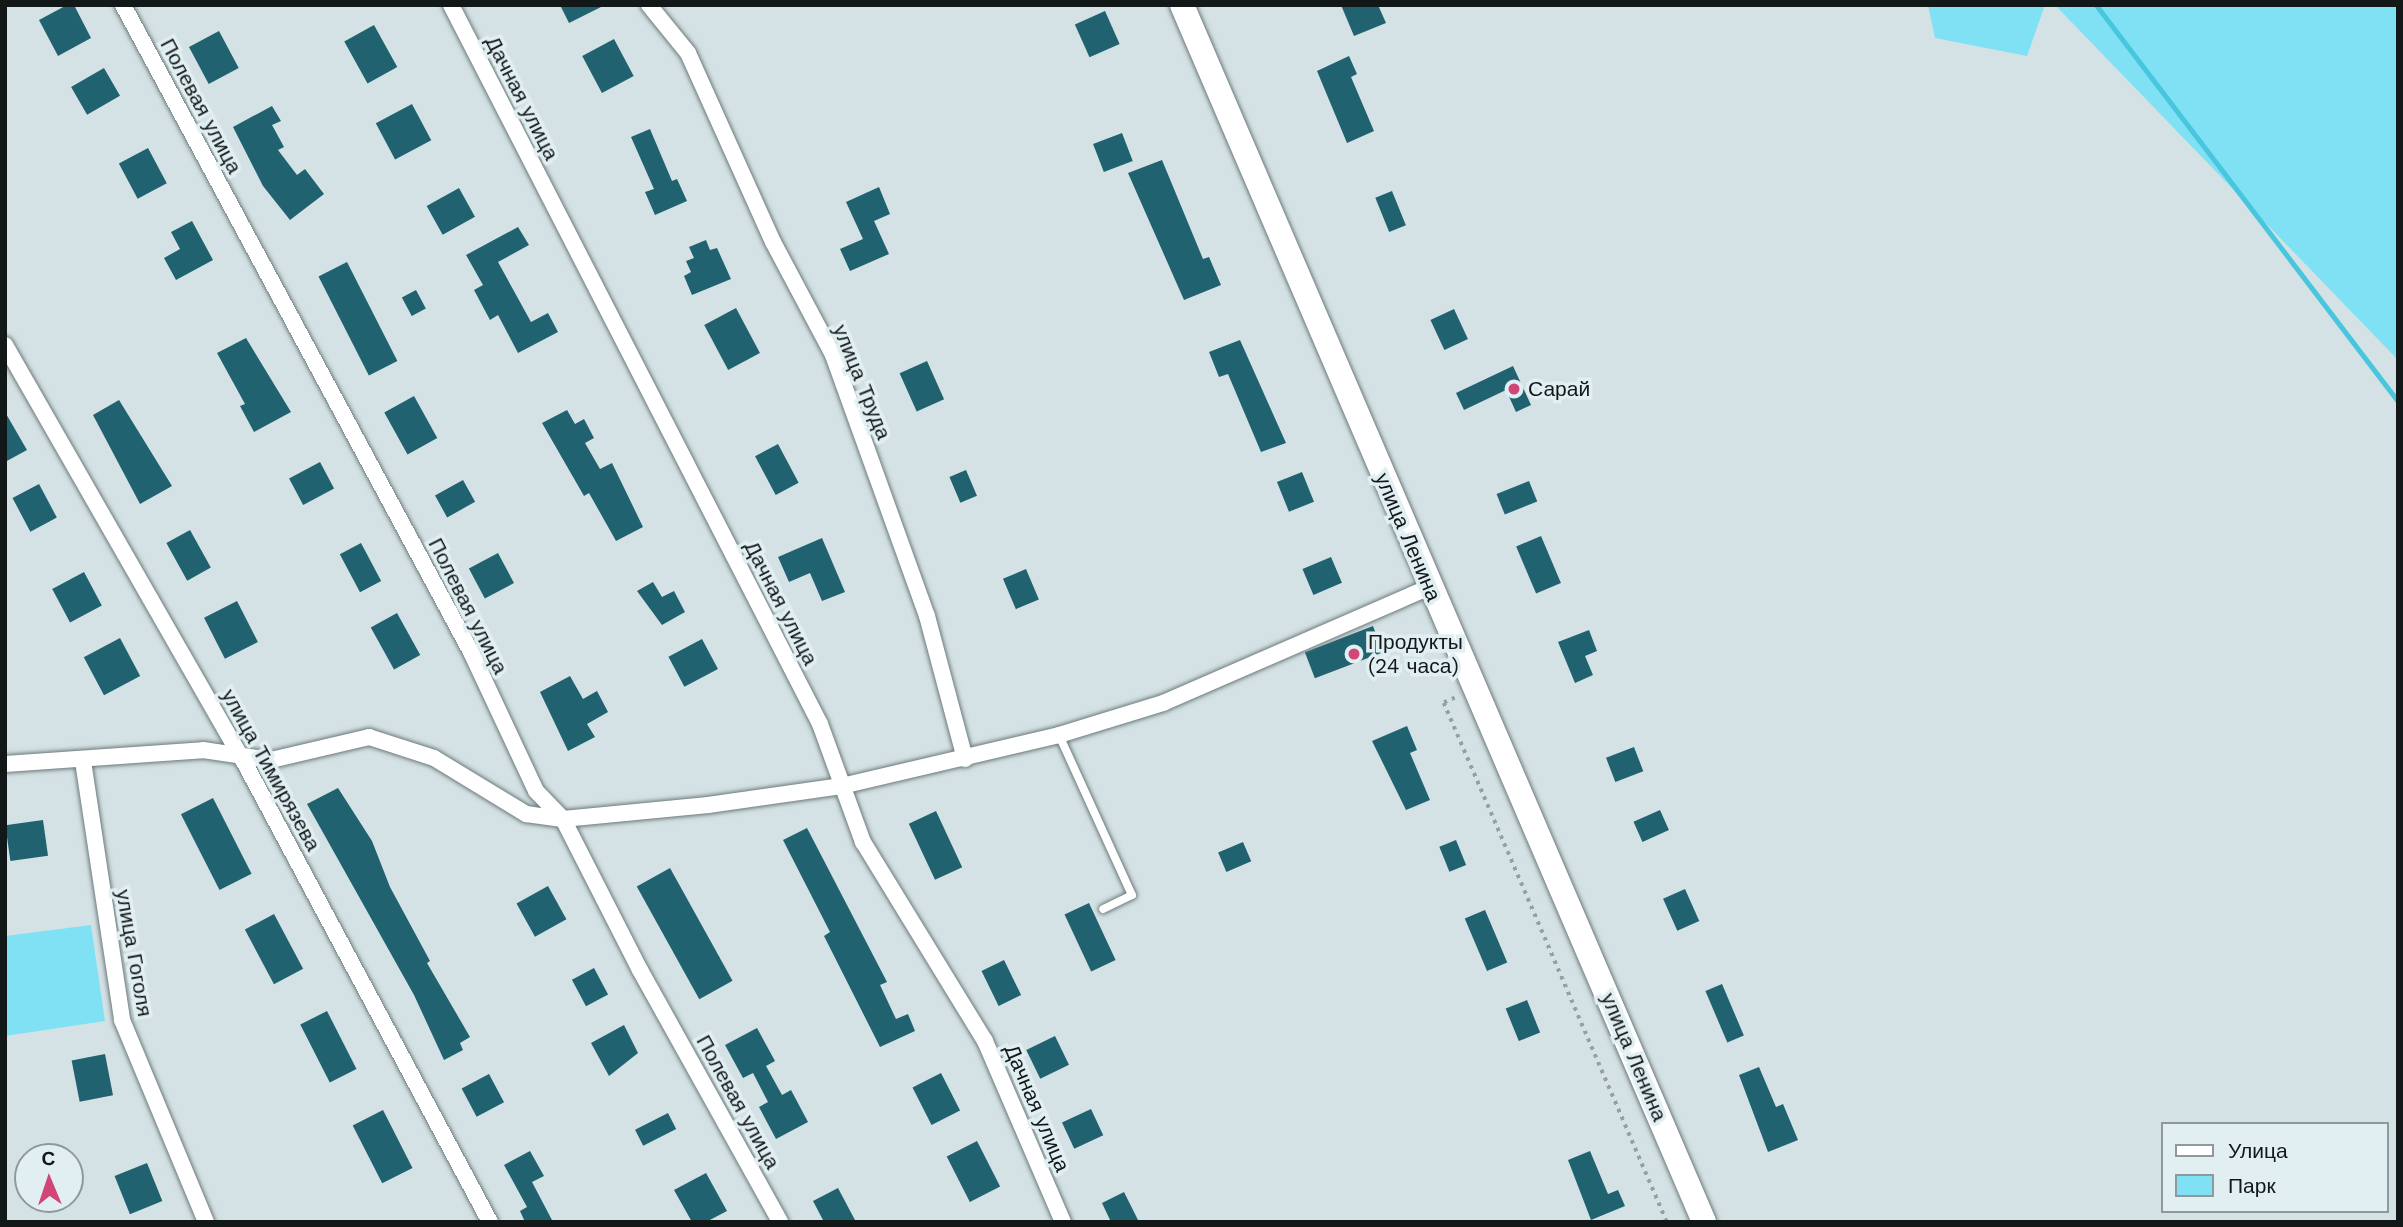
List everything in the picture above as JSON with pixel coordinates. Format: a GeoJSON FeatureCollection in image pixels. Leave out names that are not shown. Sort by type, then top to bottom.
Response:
{"type":"FeatureCollection","features":[{"type":"Feature","properties":{"kind":"main road","name":"улица Ленина"},"geometry":{"type":"LineString","coordinates":[[1182,5],[1704,1222]]}},
{"type":"Feature","properties":{"kind":"street","name":"Полевая улица"},"geometry":{"type":"LineString","coordinates":[[123,5],[471,652],[536,791],[563,819],[640,970],[780,1222]]}},
{"type":"Feature","properties":{"kind":"street","name":"Дачная улица"},"geometry":{"type":"LineString","coordinates":[[451,5],[820,724],[863,842],[985,1041],[1063,1222]]}},
{"type":"Feature","properties":{"kind":"street","name":"улица Труда"},"geometry":{"type":"LineString","coordinates":[[649,5],[688,53],[773,242],[833,355],[927,616],[965,760]]}},
{"type":"Feature","properties":{"kind":"street","name":"улица Тимирязева"},"geometry":{"type":"LineString","coordinates":[[5,345],[242,758],[490,1222]]}},
{"type":"Feature","properties":{"kind":"street"},"geometry":{"type":"LineString","coordinates":[[5,764],[83,761],[202,750],[242,758],[271,760],[369,737],[434,758],[526,814],[563,819],[842,786],[965,760],[1163,703],[1430,587]]}},
{"type":"Feature","properties":{"kind":"street","name":"улица Гоголя"},"geometry":{"type":"LineString","coordinates":[[83,761],[122,1020],[206,1222]]}},
{"type":"Feature","properties":{"kind":"lane"},"geometry":{"type":"LineString","coordinates":[[1059,734],[1132,895],[1103,908]]}},
{"type":"Feature","properties":{"kind":"path"},"geometry":{"type":"LineString","coordinates":[[1475,690],[1444,703],[1667,1222]]}},
{"type":"Feature","properties":{"kind":"green space"},"geometry":{"type":"Polygon","coordinates":[[[1928,5],[2045,5],[2027,56],[1935,38],[1928,5]]]}},
{"type":"Feature","properties":{"kind":"green space"},"geometry":{"type":"Polygon","coordinates":[[[2055,5],[2398,5],[2398,360],[2055,5]]]}},
{"type":"Feature","properties":{"kind":"green space"},"geometry":{"type":"Polygon","coordinates":[[[91,925],[105,1021],[5,1036],[5,936],[91,925]]]}},
{"type":"Feature","properties":{"kind":"building"},"geometry":{"type":"Polygon","coordinates":[[[67,5],[74,5],[91,38],[58,56],[39,20],[67,5]]]}},
{"type":"Feature","properties":{"kind":"building"},"geometry":{"type":"Polygon","coordinates":[[[560,5],[605,5],[569,23],[560,5]]]}},
{"type":"Feature","properties":{"kind":"building"},"geometry":{"type":"Polygon","coordinates":[[[1341,5],[1378,5],[1386,23],[1354,36],[1341,5]]]}},
{"type":"Feature","properties":{"kind":"building"},"geometry":{"type":"Polygon","coordinates":[[[1105,11],[1120,44],[1089,57],[1075,24],[1105,11]]]}},
{"type":"Feature","properties":{"kind":"building"},"geometry":{"type":"Polygon","coordinates":[[[374,25],[397,67],[368,83],[344,41],[374,25]]]}},
{"type":"Feature","properties":{"kind":"building"},"geometry":{"type":"Polygon","coordinates":[[[219,31],[239,68],[209,84],[189,47],[219,31]]]}},
{"type":"Feature","properties":{"kind":"building"},"geometry":{"type":"Polygon","coordinates":[[[614,39],[634,76],[602,93],[582,56],[614,39]]]}},
{"type":"Feature","properties":{"kind":"building"},"geometry":{"type":"Polygon","coordinates":[[[1349,56],[1357,74],[1351,77],[1374,131],[1347,143],[1317,71],[1349,56]]]}},
{"type":"Feature","properties":{"kind":"building"},"geometry":{"type":"Polygon","coordinates":[[[104,68],[120,96],[87,115],[71,87],[104,68]]]}},
{"type":"Feature","properties":{"kind":"building"},"geometry":{"type":"Polygon","coordinates":[[[412,104],[431,140],[395,159],[376,123],[412,104]]]}},
{"type":"Feature","properties":{"kind":"building"},"geometry":{"type":"Polygon","coordinates":[[[272,106],[281,121],[272,125],[284,147],[278,150],[297,175],[305,169],[324,194],[290,220],[263,186],[233,127],[272,106]]]}},
{"type":"Feature","properties":{"kind":"building"},"geometry":{"type":"Polygon","coordinates":[[[650,129],[672,181],[677,179],[687,201],[655,215],[645,192],[654,189],[631,137],[650,129]]]}},
{"type":"Feature","properties":{"kind":"building"},"geometry":{"type":"Polygon","coordinates":[[[1122,133],[1133,161],[1104,172],[1093,144],[1122,133]]]}},
{"type":"Feature","properties":{"kind":"building"},"geometry":{"type":"Polygon","coordinates":[[[148,148],[167,183],[138,199],[119,163],[148,148]]]}},
{"type":"Feature","properties":{"kind":"building"},"geometry":{"type":"Polygon","coordinates":[[[1162,160],[1203,259],[1209,257],[1221,285],[1184,300],[1128,173],[1162,160]]]}},
{"type":"Feature","properties":{"kind":"building"},"geometry":{"type":"Polygon","coordinates":[[[879,187],[890,214],[874,221],[889,254],[850,271],[840,249],[863,239],[846,202],[879,187]]]}},
{"type":"Feature","properties":{"kind":"building"},"geometry":{"type":"Polygon","coordinates":[[[459,188],[475,217],[443,235],[427,206],[459,188]]]}},
{"type":"Feature","properties":{"kind":"building"},"geometry":{"type":"Polygon","coordinates":[[[1392,191],[1406,225],[1389,232],[1375,198],[1392,191]]]}},
{"type":"Feature","properties":{"kind":"building"},"geometry":{"type":"Polygon","coordinates":[[[192,221],[213,260],[176,280],[164,258],[180,249],[171,232],[192,221]]]}},
{"type":"Feature","properties":{"kind":"building"},"geometry":{"type":"Polygon","coordinates":[[[518,227],[529,245],[498,262],[531,322],[548,313],[558,332],[518,353],[498,315],[490,320],[474,290],[483,285],[466,255],[518,227]]]}},
{"type":"Feature","properties":{"kind":"building"},"geometry":{"type":"Polygon","coordinates":[[[706,240],[710,250],[717,248],[731,279],[692,295],[684,276],[691,272],[686,261],[694,258],[689,247],[706,240]]]}},
{"type":"Feature","properties":{"kind":"building"},"geometry":{"type":"Polygon","coordinates":[[[347,262],[397,361],[369,375],[318,277],[347,262]]]}},
{"type":"Feature","properties":{"kind":"building"},"geometry":{"type":"Polygon","coordinates":[[[416,290],[426,309],[412,316],[402,298],[416,290]]]}},
{"type":"Feature","properties":{"kind":"building"},"geometry":{"type":"Polygon","coordinates":[[[736,308],[760,353],[728,370],[704,325],[736,308]]]}},
{"type":"Feature","properties":{"kind":"building"},"geometry":{"type":"Polygon","coordinates":[[[1454,309],[1468,339],[1444,350],[1430,320],[1454,309]]]}},
{"type":"Feature","properties":{"kind":"building"},"geometry":{"type":"Polygon","coordinates":[[[246,338],[291,412],[254,432],[240,406],[245,404],[217,353],[246,338]]]}},
{"type":"Feature","properties":{"kind":"building"},"geometry":{"type":"Polygon","coordinates":[[[1240,340],[1286,443],[1261,452],[1228,374],[1219,377],[1209,352],[1240,340]]]}},
{"type":"Feature","properties":{"kind":"building"},"geometry":{"type":"Polygon","coordinates":[[[927,361],[944,399],[917,412],[900,373],[927,361]]]}},
{"type":"Feature","properties":{"kind":"building"},"geometry":{"type":"Polygon","coordinates":[[[1513,366],[1531,405],[1516,412],[1506,390],[1464,410],[1456,393],[1513,366]]]}},
{"type":"Feature","properties":{"kind":"building"},"geometry":{"type":"Polygon","coordinates":[[[414,396],[437,438],[408,454],[384,412],[414,396]]]}},
{"type":"Feature","properties":{"kind":"building"},"geometry":{"type":"Polygon","coordinates":[[[119,400],[172,486],[140,504],[93,415],[119,400]]]}},
{"type":"Feature","properties":{"kind":"building"},"geometry":{"type":"Polygon","coordinates":[[[567,410],[575,424],[584,419],[594,438],[585,443],[600,469],[612,463],[643,527],[616,541],[589,493],[584,496],[542,423],[567,410]]]}},
{"type":"Feature","properties":{"kind":"building"},"geometry":{"type":"Polygon","coordinates":[[[5,412],[27,450],[5,462],[5,412]]]}},
{"type":"Feature","properties":{"kind":"building"},"geometry":{"type":"Polygon","coordinates":[[[778,444],[799,483],[776,495],[755,456],[778,444]]]}},
{"type":"Feature","properties":{"kind":"building"},"geometry":{"type":"Polygon","coordinates":[[[320,462],[334,488],[303,505],[289,478],[320,462]]]}},
{"type":"Feature","properties":{"kind":"building"},"geometry":{"type":"Polygon","coordinates":[[[966,470],[977,496],[960,503],[949,477],[966,470]]]}},
{"type":"Feature","properties":{"kind":"building"},"geometry":{"type":"Polygon","coordinates":[[[1302,472],[1314,502],[1289,512],[1277,482],[1302,472]]]}},
{"type":"Feature","properties":{"kind":"building"},"geometry":{"type":"Polygon","coordinates":[[[463,480],[475,502],[447,517],[435,496],[463,480]]]}},
{"type":"Feature","properties":{"kind":"building"},"geometry":{"type":"Polygon","coordinates":[[[1529,481],[1537,501],[1505,515],[1497,494],[1529,481]]]}},
{"type":"Feature","properties":{"kind":"building"},"geometry":{"type":"Polygon","coordinates":[[[39,484],[57,518],[30,532],[13,498],[39,484]]]}},
{"type":"Feature","properties":{"kind":"building"},"geometry":{"type":"Polygon","coordinates":[[[190,530],[211,568],[187,581],[166,543],[190,530]]]}},
{"type":"Feature","properties":{"kind":"building"},"geometry":{"type":"Polygon","coordinates":[[[1541,536],[1561,583],[1536,593],[1516,547],[1541,536]]]}},
{"type":"Feature","properties":{"kind":"building"},"geometry":{"type":"Polygon","coordinates":[[[822,538],[845,592],[822,601],[810,573],[789,582],[778,557],[822,538]]]}},
{"type":"Feature","properties":{"kind":"building"},"geometry":{"type":"Polygon","coordinates":[[[361,543],[381,581],[360,592],[340,554],[361,543]]]}},
{"type":"Feature","properties":{"kind":"building"},"geometry":{"type":"Polygon","coordinates":[[[498,553],[514,583],[485,599],[469,568],[498,553]]]}},
{"type":"Feature","properties":{"kind":"building"},"geometry":{"type":"Polygon","coordinates":[[[1331,557],[1342,583],[1313,595],[1302,569],[1331,557]]]}},
{"type":"Feature","properties":{"kind":"building"},"geometry":{"type":"Polygon","coordinates":[[[1026,569],[1039,599],[1016,609],[1003,579],[1026,569]]]}},
{"type":"Feature","properties":{"kind":"building"},"geometry":{"type":"Polygon","coordinates":[[[84,572],[102,606],[70,622],[52,589],[84,572]]]}},
{"type":"Feature","properties":{"kind":"building"},"geometry":{"type":"Polygon","coordinates":[[[653,582],[662,597],[674,591],[685,612],[662,625],[637,591],[653,582]]]}},
{"type":"Feature","properties":{"kind":"building"},"geometry":{"type":"Polygon","coordinates":[[[237,601],[258,642],[225,659],[204,618],[237,601]]]}},
{"type":"Feature","properties":{"kind":"building"},"geometry":{"type":"Polygon","coordinates":[[[397,613],[420,655],[394,670],[371,628],[397,613]]]}},
{"type":"Feature","properties":{"kind":"building"},"geometry":{"type":"Polygon","coordinates":[[[1373,626],[1383,652],[1315,678],[1305,652],[1373,626]]]}},
{"type":"Feature","properties":{"kind":"building"},"geometry":{"type":"Polygon","coordinates":[[[1589,630],[1597,651],[1585,656],[1593,675],[1575,683],[1558,642],[1589,630]]]}},
{"type":"Feature","properties":{"kind":"building"},"geometry":{"type":"Polygon","coordinates":[[[120,638],[140,676],[104,695],[84,657],[120,638]]]}},
{"type":"Feature","properties":{"kind":"building"},"geometry":{"type":"Polygon","coordinates":[[[702,639],[718,669],[684,687],[668,657],[702,639]]]}},
{"type":"Feature","properties":{"kind":"building"},"geometry":{"type":"Polygon","coordinates":[[[570,676],[583,699],[597,691],[608,712],[587,724],[595,737],[568,751],[540,692],[570,676]]]}},
{"type":"Feature","properties":{"kind":"building"},"geometry":{"type":"Polygon","coordinates":[[[1407,726],[1417,750],[1410,753],[1430,800],[1406,810],[1372,741],[1407,726]]]}},
{"type":"Feature","properties":{"kind":"building"},"geometry":{"type":"Polygon","coordinates":[[[1634,747],[1643,771],[1615,782],[1606,758],[1634,747]]]}},
{"type":"Feature","properties":{"kind":"building"},"geometry":{"type":"Polygon","coordinates":[[[338,788],[372,841],[390,887],[430,961],[427,963],[470,1037],[460,1043],[463,1050],[444,1060],[414,995],[307,804],[338,788]]]}},
{"type":"Feature","properties":{"kind":"building"},"geometry":{"type":"Polygon","coordinates":[[[213,798],[252,874],[220,890],[181,814],[213,798]]]}},
{"type":"Feature","properties":{"kind":"building"},"geometry":{"type":"Polygon","coordinates":[[[1660,810],[1669,830],[1642,842],[1634,822],[1660,810]]]}},
{"type":"Feature","properties":{"kind":"building"},"geometry":{"type":"Polygon","coordinates":[[[936,811],[962,867],[935,880],[909,824],[936,811]]]}},
{"type":"Feature","properties":{"kind":"building"},"geometry":{"type":"Polygon","coordinates":[[[43,820],[48,856],[10,861],[5,825],[43,820]]]}},
{"type":"Feature","properties":{"kind":"building"},"geometry":{"type":"Polygon","coordinates":[[[807,828],[887,982],[880,985],[896,1019],[908,1014],[915,1031],[880,1047],[824,936],[830,932],[783,840],[807,828]]]}},
{"type":"Feature","properties":{"kind":"building"},"geometry":{"type":"Polygon","coordinates":[[[1456,840],[1466,865],[1449,872],[1439,847],[1456,840]]]}},
{"type":"Feature","properties":{"kind":"building"},"geometry":{"type":"Polygon","coordinates":[[[1243,842],[1251,861],[1226,872],[1218,853],[1243,842]]]}},
{"type":"Feature","properties":{"kind":"building"},"geometry":{"type":"Polygon","coordinates":[[[670,868],[733,981],[699,999],[637,886],[670,868]]]}},
{"type":"Feature","properties":{"kind":"building"},"geometry":{"type":"Polygon","coordinates":[[[548,886],[566,919],[535,937],[517,903],[548,886]]]}},
{"type":"Feature","properties":{"kind":"building"},"geometry":{"type":"Polygon","coordinates":[[[1685,889],[1699,921],[1677,931],[1663,899],[1685,889]]]}},
{"type":"Feature","properties":{"kind":"building"},"geometry":{"type":"Polygon","coordinates":[[[1089,903],[1116,960],[1091,972],[1065,914],[1089,903]]]}},
{"type":"Feature","properties":{"kind":"building"},"geometry":{"type":"Polygon","coordinates":[[[1485,910],[1507,962],[1487,971],[1465,919],[1485,910]]]}},
{"type":"Feature","properties":{"kind":"building"},"geometry":{"type":"Polygon","coordinates":[[[274,914],[303,969],[274,984],[245,929],[274,914]]]}},
{"type":"Feature","properties":{"kind":"building"},"geometry":{"type":"Polygon","coordinates":[[[1004,960],[1021,995],[999,1006],[982,971],[1004,960]]]}},
{"type":"Feature","properties":{"kind":"building"},"geometry":{"type":"Polygon","coordinates":[[[594,968],[608,994],[586,1006],[572,980],[594,968]]]}},
{"type":"Feature","properties":{"kind":"building"},"geometry":{"type":"Polygon","coordinates":[[[1722,984],[1744,1036],[1727,1043],[1705,991],[1722,984]]]}},
{"type":"Feature","properties":{"kind":"building"},"geometry":{"type":"Polygon","coordinates":[[[1527,1000],[1540,1032],[1519,1041],[1506,1009],[1527,1000]]]}},
{"type":"Feature","properties":{"kind":"building"},"geometry":{"type":"Polygon","coordinates":[[[327,1011],[357,1069],[330,1083],[300,1025],[327,1011]]]}},
{"type":"Feature","properties":{"kind":"building"},"geometry":{"type":"Polygon","coordinates":[[[624,1025],[638,1053],[609,1076],[591,1043],[624,1025]]]}},
{"type":"Feature","properties":{"kind":"building"},"geometry":{"type":"Polygon","coordinates":[[[757,1028],[775,1061],[766,1066],[782,1095],[791,1090],[808,1122],[776,1139],[759,1107],[768,1102],[753,1073],[743,1078],[725,1045],[757,1028]]]}},
{"type":"Feature","properties":{"kind":"building"},"geometry":{"type":"Polygon","coordinates":[[[1055,1036],[1069,1065],[1040,1079],[1026,1050],[1055,1036]]]}},
{"type":"Feature","properties":{"kind":"building"},"geometry":{"type":"Polygon","coordinates":[[[105,1054],[113,1095],[80,1102],[72,1060],[105,1054]]]}},
{"type":"Feature","properties":{"kind":"building"},"geometry":{"type":"Polygon","coordinates":[[[1759,1067],[1776,1107],[1783,1104],[1798,1140],[1768,1152],[1739,1075],[1759,1067]]]}},
{"type":"Feature","properties":{"kind":"building"},"geometry":{"type":"Polygon","coordinates":[[[941,1073],[960,1110],[932,1125],[912,1088],[941,1073]]]}},
{"type":"Feature","properties":{"kind":"building"},"geometry":{"type":"Polygon","coordinates":[[[489,1074],[504,1102],[477,1117],[462,1089],[489,1074]]]}},
{"type":"Feature","properties":{"kind":"building"},"geometry":{"type":"Polygon","coordinates":[[[1091,1109],[1103,1135],[1074,1149],[1062,1123],[1091,1109]]]}},
{"type":"Feature","properties":{"kind":"building"},"geometry":{"type":"Polygon","coordinates":[[[383,1110],[413,1168],[382,1183],[353,1125],[383,1110]]]}},
{"type":"Feature","properties":{"kind":"building"},"geometry":{"type":"Polygon","coordinates":[[[668,1113],[676,1129],[643,1146],[635,1130],[668,1113]]]}},
{"type":"Feature","properties":{"kind":"building"},"geometry":{"type":"Polygon","coordinates":[[[977,1141],[1000,1186],[970,1202],[947,1156],[977,1141]]]}},
{"type":"Feature","properties":{"kind":"building"},"geometry":{"type":"Polygon","coordinates":[[[530,1151],[544,1176],[532,1182],[553,1222],[525,1222],[520,1211],[527,1207],[504,1165],[530,1151]]]}},
{"type":"Feature","properties":{"kind":"building"},"geometry":{"type":"Polygon","coordinates":[[[1590,1151],[1608,1194],[1618,1190],[1625,1206],[1591,1220],[1568,1160],[1590,1151]]]}},
{"type":"Feature","properties":{"kind":"building"},"geometry":{"type":"Polygon","coordinates":[[[147,1163],[162,1201],[130,1214],[115,1176],[147,1163]]]}},
{"type":"Feature","properties":{"kind":"building"},"geometry":{"type":"Polygon","coordinates":[[[706,1173],[727,1211],[706,1222],[692,1222],[674,1190],[706,1173]]]}},
{"type":"Feature","properties":{"kind":"building"},"geometry":{"type":"Polygon","coordinates":[[[838,1188],[856,1222],[824,1222],[813,1201],[838,1188]]]}},
{"type":"Feature","properties":{"kind":"building"},"geometry":{"type":"Polygon","coordinates":[[[1124,1192],[1139,1222],[1111,1222],[1102,1203],[1124,1192]]]}},
{"type":"Feature","properties":{"kind":"waterway"},"geometry":{"type":"LineString","coordinates":[[2096,5],[2398,402]]}},
{"type":"Feature","properties":{"kind":"place","name":"Сарай"},"geometry":{"type":"Point","coordinates":[1514,389]}},
{"type":"Feature","properties":{"kind":"place","name":"Продукты (24 часа)"},"geometry":{"type":"Point","coordinates":[1354,654]}}]}
